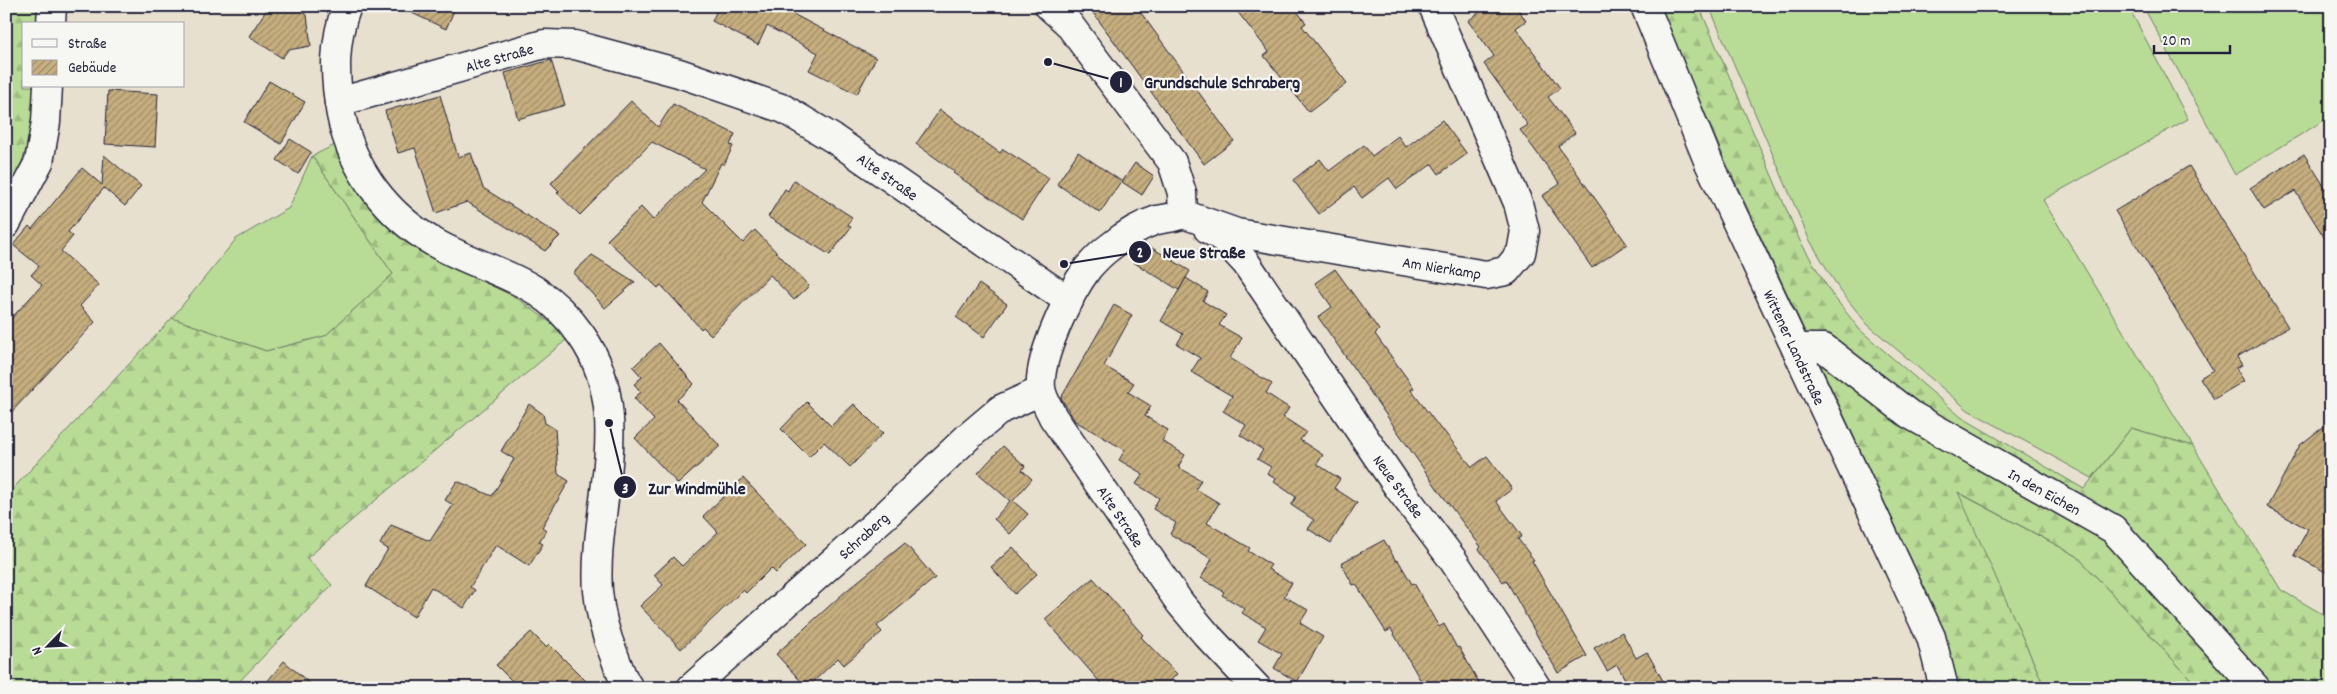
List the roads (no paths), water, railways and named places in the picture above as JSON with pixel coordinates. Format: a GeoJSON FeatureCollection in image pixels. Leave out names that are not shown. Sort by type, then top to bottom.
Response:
{"type":"FeatureCollection","features":[{"type":"Feature","properties":{"kind":"street"},"geometry":{"type":"LineString","coordinates":[[51,22],[52,6]]}},
{"type":"Feature","properties":{"kind":"street"},"geometry":{"type":"LineString","coordinates":[[347,6],[335,52],[338,102],[346,137],[353,156],[372,188],[392,210],[435,242],[522,281],[539,292],[572,322],[591,351],[607,403],[611,442],[601,535],[598,591],[604,632],[629,688]]}},
{"type":"Feature","properties":{"kind":"street"},"geometry":{"type":"LineString","coordinates":[[1049,6],[1068,23],[1172,162],[1182,193],[1183,214],[1158,220],[1110,247],[1088,268],[1069,300]]}},
{"type":"Feature","properties":{"kind":"street","name":"Am Nierkamp"},"geometry":{"type":"LineString","coordinates":[[1183,214],[1237,233],[1486,275],[1506,272],[1521,253],[1525,231],[1518,203],[1433,6]]}},
{"type":"Feature","properties":{"kind":"street","name":"Wittener Landstraße"},"geometry":{"type":"LineString","coordinates":[[1645,6],[1709,163],[1931,637],[1944,688]]}},
{"type":"Feature","properties":{"kind":"street","name":"Alte Straße"},"geometry":{"type":"LineString","coordinates":[[338,102],[544,44],[575,44],[660,68],[784,109],[834,139],[1069,300],[1047,350],[1040,374],[1041,391],[1053,416],[1180,603],[1206,634],[1257,688]]}},
{"type":"Feature","properties":{"kind":"street"},"geometry":{"type":"LineString","coordinates":[[6,224],[38,162],[46,122],[48,88]]}},
{"type":"Feature","properties":{"kind":"street","name":"Neue Straße"},"geometry":{"type":"LineString","coordinates":[[1183,214],[1223,238],[1246,263],[1398,487],[1453,560],[1537,688]]}},
{"type":"Feature","properties":{"kind":"street","name":"In den Eichen"},"geometry":{"type":"LineString","coordinates":[[1796,348],[1824,348],[1908,414],[2112,529],[2256,688]]}},
{"type":"Feature","properties":{"kind":"street","name":"Schraberg"},"geometry":{"type":"LineString","coordinates":[[691,688],[889,512],[969,436],[1001,409],[1041,391]]}},
{"type":"Feature","properties":{"kind":"place","name":"Grundschule Schraberg"},"geometry":{"type":"Point","coordinates":[1048,62]}},
{"type":"Feature","properties":{"kind":"place","name":"Neue Straße"},"geometry":{"type":"Point","coordinates":[1064,264]}},
{"type":"Feature","properties":{"kind":"place","name":"Zur Windmühle"},"geometry":{"type":"Point","coordinates":[609,423]}}]}
